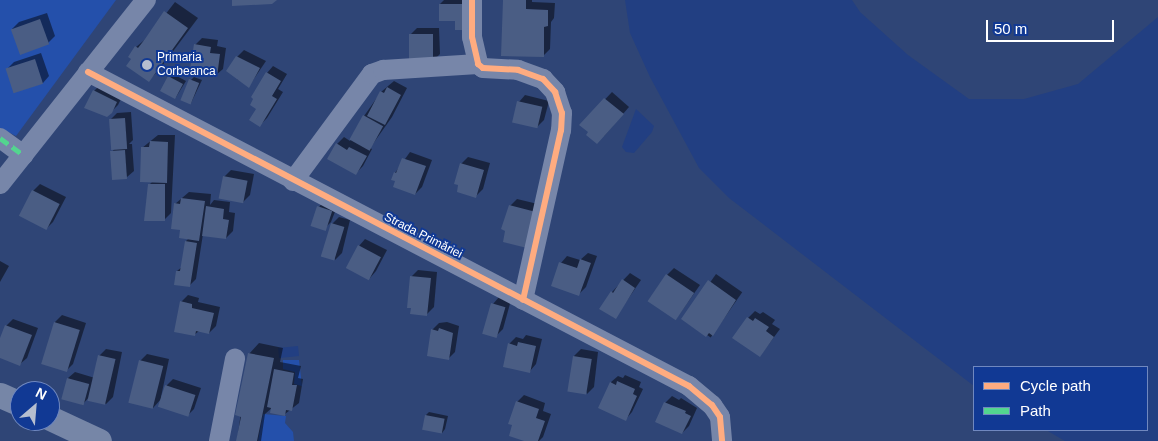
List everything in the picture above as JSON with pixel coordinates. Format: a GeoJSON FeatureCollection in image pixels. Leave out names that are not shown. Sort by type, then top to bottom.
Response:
{"type":"FeatureCollection","features":[{"type":"Feature","properties":{"kind":"main road"},"geometry":{"type":"LineString","coordinates":[[60,423],[99,441]]}},
{"type":"Feature","properties":{"kind":"street"},"geometry":{"type":"LineString","coordinates":[[0,184],[146,0]]}},
{"type":"Feature","properties":{"kind":"street"},"geometry":{"type":"LineString","coordinates":[[472,0],[472,37],[478,64],[483,68],[518,70],[543,79],[555,92],[561,108],[561,130],[523,300]]}},
{"type":"Feature","properties":{"kind":"street"},"geometry":{"type":"LineString","coordinates":[[293,181],[372,74],[383,70],[478,64]]}},
{"type":"Feature","properties":{"kind":"street","name":"Strada Primăriei"},"geometry":{"type":"LineString","coordinates":[[88,72],[700,394],[720,417],[722,441]]}},
{"type":"Feature","properties":{"kind":"street"},"geometry":{"type":"LineString","coordinates":[[0,138],[23,155]]}},
{"type":"Feature","properties":{"kind":"street"},"geometry":{"type":"LineString","coordinates":[[219,441],[234,359]]}},
{"type":"Feature","properties":{"kind":"shaded area"},"geometry":{"type":"Polygon","coordinates":[[[0,0],[116,0],[16,136],[0,128],[0,0]]]}},
{"type":"Feature","properties":{"kind":"shaded area"},"geometry":{"type":"Polygon","coordinates":[[[625,0],[852,0],[860,12],[908,55],[969,99],[1024,99],[1078,84],[1158,17],[1158,441],[1065,441],[1048,431],[1148,431],[1148,366],[973,366],[973,385],[729,198],[699,168],[650,77],[630,33],[625,0]]]}},
{"type":"Feature","properties":{"kind":"shaded area"},"geometry":{"type":"Polygon","coordinates":[[[636,109],[654,126],[652,132],[634,153],[626,152],[622,147],[636,109]]]}},
{"type":"Feature","properties":{"kind":"shaded area"},"geometry":{"type":"Polygon","coordinates":[[[298,346],[299,356],[279,358],[278,348],[298,346]]]}},
{"type":"Feature","properties":{"kind":"shaded area"},"geometry":{"type":"Polygon","coordinates":[[[283,360],[299,360],[302,386],[294,384],[295,372],[283,369],[283,360]]]}},
{"type":"Feature","properties":{"kind":"shaded area"},"geometry":{"type":"Polygon","coordinates":[[[263,414],[286,416],[285,423],[293,432],[294,441],[258,441],[263,414]]]}},
{"type":"Feature","properties":{"kind":"building"},"geometry":{"type":"Polygon","coordinates":[[[232,0],[277,0],[272,4],[232,6],[232,0]]]}},
{"type":"Feature","properties":{"kind":"building"},"geometry":{"type":"Polygon","coordinates":[[[503,0],[526,0],[526,9],[548,10],[548,26],[544,27],[544,57],[501,56],[503,0]]]}},
{"type":"Feature","properties":{"kind":"building"},"geometry":{"type":"Polygon","coordinates":[[[439,4],[466,4],[466,30],[455,30],[455,21],[439,21],[439,4]]]}},
{"type":"Feature","properties":{"kind":"building"},"geometry":{"type":"Polygon","coordinates":[[[164,11],[188,28],[149,82],[126,66],[131,59],[128,57],[135,46],[138,48],[164,11]]]}},
{"type":"Feature","properties":{"kind":"building"},"geometry":{"type":"Polygon","coordinates":[[[40,19],[49,44],[20,55],[11,30],[40,19]]]}},
{"type":"Feature","properties":{"kind":"building"},"geometry":{"type":"Polygon","coordinates":[[[409,34],[433,34],[433,63],[409,63],[409,34]]]}},
{"type":"Feature","properties":{"kind":"building"},"geometry":{"type":"Polygon","coordinates":[[[194,44],[211,47],[210,53],[220,54],[217,77],[203,75],[203,71],[190,69],[194,44]]]}},
{"type":"Feature","properties":{"kind":"building"},"geometry":{"type":"Polygon","coordinates":[[[236,56],[260,68],[249,88],[226,71],[236,56]]]}},
{"type":"Feature","properties":{"kind":"building"},"geometry":{"type":"Polygon","coordinates":[[[35,59],[43,84],[14,93],[6,69],[35,59]]]}},
{"type":"Feature","properties":{"kind":"building"},"geometry":{"type":"Polygon","coordinates":[[[266,72],[281,81],[272,96],[277,99],[260,127],[249,120],[256,109],[250,105],[253,99],[251,97],[266,72]]]}},
{"type":"Feature","properties":{"kind":"building"},"geometry":{"type":"Polygon","coordinates":[[[168,76],[183,84],[175,99],[160,91],[168,76]]]}},
{"type":"Feature","properties":{"kind":"building"},"geometry":{"type":"Polygon","coordinates":[[[189,79],[199,83],[191,104],[180,100],[189,79]]]}},
{"type":"Feature","properties":{"kind":"building"},"geometry":{"type":"Polygon","coordinates":[[[387,87],[401,95],[385,125],[367,116],[380,91],[384,93],[387,87]]]}},
{"type":"Feature","properties":{"kind":"building"},"geometry":{"type":"Polygon","coordinates":[[[93,90],[117,102],[112,113],[107,117],[84,108],[93,90]]]}},
{"type":"Feature","properties":{"kind":"building"},"geometry":{"type":"Polygon","coordinates":[[[604,98],[624,114],[597,144],[586,135],[588,132],[579,125],[604,98]]]}},
{"type":"Feature","properties":{"kind":"building"},"geometry":{"type":"Polygon","coordinates":[[[517,101],[542,107],[537,128],[512,122],[517,101]]]}},
{"type":"Feature","properties":{"kind":"building"},"geometry":{"type":"Polygon","coordinates":[[[363,115],[383,126],[370,151],[349,139],[363,115]]]}},
{"type":"Feature","properties":{"kind":"building"},"geometry":{"type":"Polygon","coordinates":[[[125,118],[127,149],[111,150],[109,119],[125,118]]]}},
{"type":"Feature","properties":{"kind":"building"},"geometry":{"type":"Polygon","coordinates":[[[150,141],[168,142],[167,183],[140,182],[141,147],[149,147],[150,141]]]}},
{"type":"Feature","properties":{"kind":"building"},"geometry":{"type":"Polygon","coordinates":[[[336,143],[347,150],[349,147],[367,156],[356,175],[327,159],[336,143]]]}},
{"type":"Feature","properties":{"kind":"building"},"geometry":{"type":"Polygon","coordinates":[[[125,150],[127,179],[112,180],[110,151],[125,150]]]}},
{"type":"Feature","properties":{"kind":"building"},"geometry":{"type":"Polygon","coordinates":[[[402,158],[426,166],[415,195],[393,187],[395,181],[391,180],[402,158]]]}},
{"type":"Feature","properties":{"kind":"building"},"geometry":{"type":"Polygon","coordinates":[[[460,163],[484,170],[476,198],[457,192],[458,185],[454,184],[460,163]]]}},
{"type":"Feature","properties":{"kind":"building"},"geometry":{"type":"Polygon","coordinates":[[[223,176],[248,181],[243,203],[219,199],[223,176]]]}},
{"type":"Feature","properties":{"kind":"building"},"geometry":{"type":"Polygon","coordinates":[[[148,184],[165,184],[165,221],[144,221],[148,184]]]}},
{"type":"Feature","properties":{"kind":"building"},"geometry":{"type":"Polygon","coordinates":[[[32,190],[60,204],[46,230],[19,216],[32,190]]]}},
{"type":"Feature","properties":{"kind":"building"},"geometry":{"type":"Polygon","coordinates":[[[181,198],[205,201],[199,241],[179,238],[180,230],[171,229],[174,203],[180,204],[181,198]]]}},
{"type":"Feature","properties":{"kind":"building"},"geometry":{"type":"Polygon","coordinates":[[[509,205],[536,212],[527,248],[503,242],[505,231],[501,229],[509,205]]]}},
{"type":"Feature","properties":{"kind":"building"},"geometry":{"type":"Polygon","coordinates":[[[206,206],[224,209],[223,219],[229,220],[226,239],[202,236],[206,206]]]}},
{"type":"Feature","properties":{"kind":"building"},"geometry":{"type":"Polygon","coordinates":[[[317,206],[332,211],[326,231],[311,226],[317,206]]]}},
{"type":"Feature","properties":{"kind":"building"},"geometry":{"type":"Polygon","coordinates":[[[331,223],[344,227],[334,261],[321,256],[331,223]]]}},
{"type":"Feature","properties":{"kind":"building"},"geometry":{"type":"Polygon","coordinates":[[[185,241],[197,243],[190,287],[174,285],[176,271],[180,271],[185,241]]]}},
{"type":"Feature","properties":{"kind":"building"},"geometry":{"type":"Polygon","coordinates":[[[358,245],[381,257],[369,280],[346,268],[358,245]]]}},
{"type":"Feature","properties":{"kind":"building"},"geometry":{"type":"Polygon","coordinates":[[[580,259],[591,263],[579,296],[551,286],[559,262],[577,268],[580,259]]]}},
{"type":"Feature","properties":{"kind":"building"},"geometry":{"type":"Polygon","coordinates":[[[666,274],[694,293],[676,320],[648,301],[666,274]]]}},
{"type":"Feature","properties":{"kind":"building"},"geometry":{"type":"Polygon","coordinates":[[[410,276],[431,278],[427,316],[410,314],[411,308],[407,308],[410,276]]]}},
{"type":"Feature","properties":{"kind":"building"},"geometry":{"type":"Polygon","coordinates":[[[622,279],[635,288],[616,319],[599,309],[622,279]]]}},
{"type":"Feature","properties":{"kind":"building"},"geometry":{"type":"Polygon","coordinates":[[[708,280],[736,300],[713,336],[709,333],[706,337],[681,319],[708,280]]]}},
{"type":"Feature","properties":{"kind":"building"},"geometry":{"type":"Polygon","coordinates":[[[180,301],[192,304],[192,308],[214,313],[209,334],[196,331],[195,336],[174,332],[180,301]]]}},
{"type":"Feature","properties":{"kind":"building"},"geometry":{"type":"Polygon","coordinates":[[[491,303],[505,307],[497,338],[482,334],[491,303]]]}},
{"type":"Feature","properties":{"kind":"building"},"geometry":{"type":"Polygon","coordinates":[[[747,317],[753,321],[755,318],[769,327],[766,331],[774,337],[760,357],[732,338],[747,317]]]}},
{"type":"Feature","properties":{"kind":"building"},"geometry":{"type":"Polygon","coordinates":[[[54,322],[80,330],[67,372],[41,364],[54,322]]]}},
{"type":"Feature","properties":{"kind":"building"},"geometry":{"type":"Polygon","coordinates":[[[5,325],[32,335],[20,366],[0,358],[0,338],[5,325]]]}},
{"type":"Feature","properties":{"kind":"building"},"geometry":{"type":"Polygon","coordinates":[[[439,328],[453,333],[449,360],[427,356],[431,329],[438,331],[439,328]]]}},
{"type":"Feature","properties":{"kind":"building"},"geometry":{"type":"Polygon","coordinates":[[[518,342],[536,346],[530,373],[503,367],[508,343],[517,346],[518,342]]]}},
{"type":"Feature","properties":{"kind":"building"},"geometry":{"type":"Polygon","coordinates":[[[248,353],[274,358],[257,441],[236,441],[241,417],[235,415],[248,353]]]}},
{"type":"Feature","properties":{"kind":"building"},"geometry":{"type":"Polygon","coordinates":[[[98,355],[116,359],[105,405],[87,401],[98,355]]]}},
{"type":"Feature","properties":{"kind":"building"},"geometry":{"type":"Polygon","coordinates":[[[573,356],[592,359],[586,395],[567,392],[573,356]]]}},
{"type":"Feature","properties":{"kind":"building"},"geometry":{"type":"Polygon","coordinates":[[[139,360],[163,366],[153,409],[128,403],[139,360]]]}},
{"type":"Feature","properties":{"kind":"building"},"geometry":{"type":"Polygon","coordinates":[[[274,369],[294,373],[292,385],[297,385],[292,411],[286,410],[285,416],[270,413],[271,408],[267,407],[274,369]]]}},
{"type":"Feature","properties":{"kind":"building"},"geometry":{"type":"Polygon","coordinates":[[[67,378],[89,384],[84,405],[61,399],[67,378]]]}},
{"type":"Feature","properties":{"kind":"building"},"geometry":{"type":"Polygon","coordinates":[[[617,381],[635,389],[633,394],[637,396],[626,421],[598,408],[610,382],[616,385],[617,381]]]}},
{"type":"Feature","properties":{"kind":"building"},"geometry":{"type":"Polygon","coordinates":[[[165,385],[195,395],[188,417],[158,407],[165,385]]]}},
{"type":"Feature","properties":{"kind":"building"},"geometry":{"type":"Polygon","coordinates":[[[516,401],[539,409],[536,418],[545,421],[538,441],[524,441],[509,436],[512,425],[508,424],[516,401]]]}},
{"type":"Feature","properties":{"kind":"building"},"geometry":{"type":"Polygon","coordinates":[[[664,402],[686,411],[685,413],[691,416],[682,434],[655,422],[664,402]]]}},
{"type":"Feature","properties":{"kind":"building"},"geometry":{"type":"Polygon","coordinates":[[[425,415],[445,419],[442,434],[422,430],[425,415]]]}},
{"type":"Feature","properties":{"kind":"marked path"},"geometry":{"type":"LineString","coordinates":[[0,138],[23,155]]}},
{"type":"Feature","properties":{"kind":"cycle path"},"geometry":{"type":"LineString","coordinates":[[472,0],[472,37],[478,64],[483,68],[518,70],[543,79],[555,92],[562,113],[561,130],[523,300]]}},
{"type":"Feature","properties":{"kind":"cycle path"},"geometry":{"type":"LineString","coordinates":[[88,72],[689,386],[712,405],[720,417],[722,441]]}},
{"type":"Feature","properties":{"kind":"place","name":"Primaria Corbeanca"},"geometry":{"type":"Point","coordinates":[147,65]}}]}
